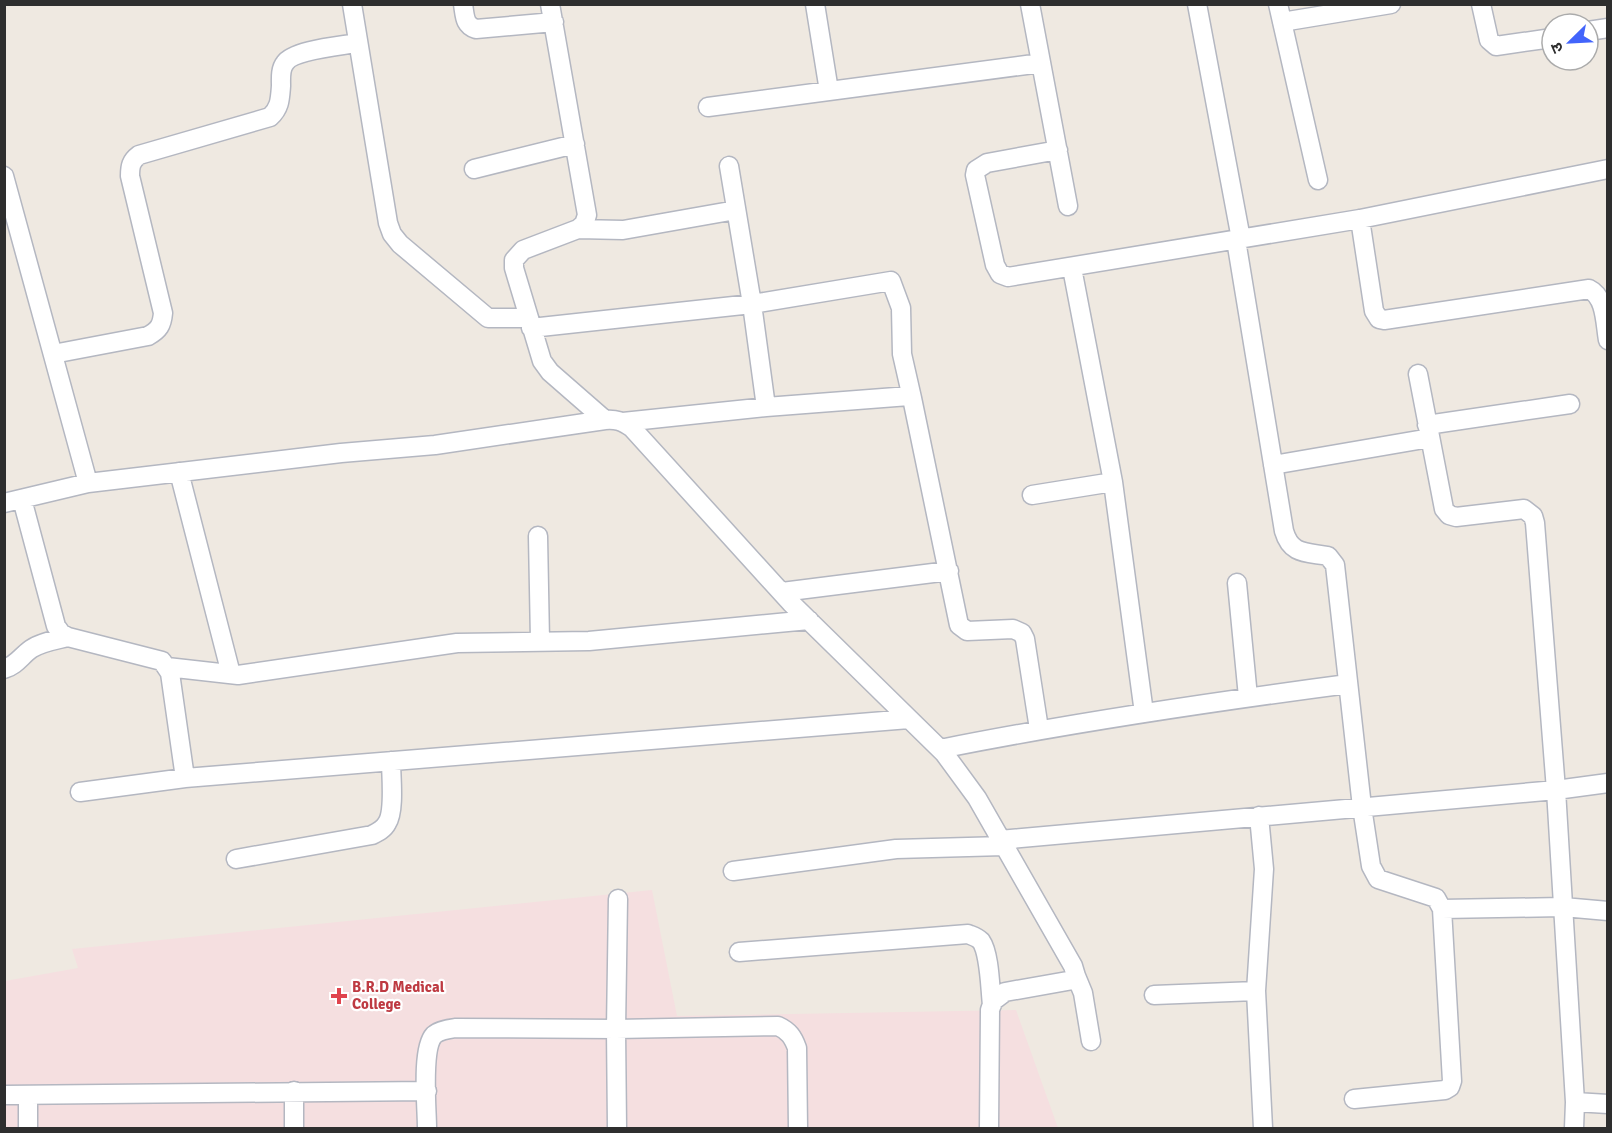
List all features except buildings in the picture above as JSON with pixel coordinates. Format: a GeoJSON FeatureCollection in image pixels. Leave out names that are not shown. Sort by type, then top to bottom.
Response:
{"type":"FeatureCollection","features":[{"type":"Feature","properties":{"kind":"street"},"geometry":{"type":"LineString","coordinates":[[352,4],[388,223],[392,234],[400,244],[488,318],[530,323],[752,304],[891,281],[901,308],[902,354],[959,625],[971,632],[1013,629],[1022,633],[1025,639],[1039,729]]}},
{"type":"Feature","properties":{"kind":"street"},"geometry":{"type":"LineString","coordinates":[[463,4],[465,21],[469,27],[476,29],[552,13],[587,215],[584,224],[578,230]]}},
{"type":"Feature","properties":{"kind":"street"},"geometry":{"type":"LineString","coordinates":[[815,4],[829,91]]}},
{"type":"Feature","properties":{"kind":"street"},"geometry":{"type":"LineString","coordinates":[[1030,4],[1068,206]]}},
{"type":"Feature","properties":{"kind":"street"},"geometry":{"type":"LineString","coordinates":[[1197,4],[1239,239],[1273,465],[1287,540],[1292,548],[1300,552],[1328,556],[1335,565],[1362,807],[1373,873],[1378,879],[1436,898],[1442,909],[1452,1081],[1450,1087],[1445,1090],[1354,1100]]}},
{"type":"Feature","properties":{"kind":"street"},"geometry":{"type":"LineString","coordinates":[[1318,180],[1280,13],[1391,4]]}},
{"type":"Feature","properties":{"kind":"street"},"geometry":{"type":"LineString","coordinates":[[1481,4],[1490,40],[1496,46],[1540,40]]}},
{"type":"Feature","properties":{"kind":"street"},"geometry":{"type":"LineString","coordinates":[[53,354],[148,336],[158,331],[162,323],[163,313],[130,176],[133,160],[139,155],[270,117],[279,104],[282,68],[285,61],[298,54],[357,43]]}},
{"type":"Feature","properties":{"kind":"street"},"geometry":{"type":"LineString","coordinates":[[708,107],[1041,63]]}},
{"type":"Feature","properties":{"kind":"street"},"geometry":{"type":"LineString","coordinates":[[474,169],[575,144]]}},
{"type":"Feature","properties":{"kind":"street"},"geometry":{"type":"LineString","coordinates":[[1058,150],[987,163],[976,170],[975,175],[995,265],[1000,273],[1008,277],[1360,219],[1608,169]]}},
{"type":"Feature","properties":{"kind":"street"},"geometry":{"type":"LineString","coordinates":[[729,166],[766,407]]}},
{"type":"Feature","properties":{"kind":"street"},"geometry":{"type":"LineString","coordinates":[[4,176],[88,483]]}},
{"type":"Feature","properties":{"kind":"street"},"geometry":{"type":"LineString","coordinates":[[605,420],[550,372],[542,361],[514,268],[514,260],[523,250],[578,230],[623,230],[736,210]]}},
{"type":"Feature","properties":{"kind":"street"},"geometry":{"type":"LineString","coordinates":[[1360,219],[1374,311],[1379,319],[1589,289],[1601,302],[1608,340]]}},
{"type":"Feature","properties":{"kind":"street"},"geometry":{"type":"LineString","coordinates":[[1072,267],[1113,482],[1144,713]]}},
{"type":"Feature","properties":{"kind":"street"},"geometry":{"type":"LineString","coordinates":[[1418,374],[1444,509],[1449,515],[1456,517],[1524,509],[1533,516],[1556,790],[1575,1102],[1574,1128]]}},
{"type":"Feature","properties":{"kind":"street"},"geometry":{"type":"LineString","coordinates":[[623,422],[766,407],[909,396],[912,398]]}},
{"type":"Feature","properties":{"kind":"street"},"geometry":{"type":"LineString","coordinates":[[1273,465],[1570,404]]}},
{"type":"Feature","properties":{"kind":"street"},"geometry":{"type":"LineString","coordinates":[[185,778],[170,673],[167,666],[162,661],[68,637],[61,633],[56,626],[13,501],[88,483],[435,445],[615,419],[632,428],[782,592],[940,749],[977,798],[1073,966],[1083,993],[1091,1041]]}},
{"type":"Feature","properties":{"kind":"street"},"geometry":{"type":"LineString","coordinates":[[179,472],[231,674]]}},
{"type":"Feature","properties":{"kind":"street"},"geometry":{"type":"LineString","coordinates":[[1032,495],[1113,482]]}},
{"type":"Feature","properties":{"kind":"street"},"geometry":{"type":"LineString","coordinates":[[538,536],[540,641]]}},
{"type":"Feature","properties":{"kind":"street"},"geometry":{"type":"LineString","coordinates":[[782,592],[949,571]]}},
{"type":"Feature","properties":{"kind":"street"},"geometry":{"type":"LineString","coordinates":[[1237,583],[1248,697]]}},
{"type":"Feature","properties":{"kind":"street"},"geometry":{"type":"LineString","coordinates":[[167,666],[231,674],[252,673],[457,643],[606,640],[809,620]]}},
{"type":"Feature","properties":{"kind":"street"},"geometry":{"type":"LineString","coordinates":[[4,669],[19,662],[28,651],[37,646],[68,637]]}},
{"type":"Feature","properties":{"kind":"street"},"geometry":{"type":"LineString","coordinates":[[940,749],[1039,729],[1348,684]]}},
{"type":"Feature","properties":{"kind":"street"},"geometry":{"type":"LineString","coordinates":[[80,792],[185,778],[909,719]]}},
{"type":"Feature","properties":{"kind":"street"},"geometry":{"type":"LineString","coordinates":[[236,859],[372,835],[383,830],[389,822],[391,812],[391,761]]}},
{"type":"Feature","properties":{"kind":"street"},"geometry":{"type":"LineString","coordinates":[[733,870],[896,849],[1002,843],[1259,816],[1556,790],[1608,783]]}},
{"type":"Feature","properties":{"kind":"street"},"geometry":{"type":"LineString","coordinates":[[1259,816],[1264,869],[1256,991],[1263,1128]]}},
{"type":"Feature","properties":{"kind":"street"},"geometry":{"type":"LineString","coordinates":[[617,1128],[618,898]]}},
{"type":"Feature","properties":{"kind":"street"},"geometry":{"type":"LineString","coordinates":[[1442,909],[1563,907],[1608,911]]}},
{"type":"Feature","properties":{"kind":"street"},"geometry":{"type":"LineString","coordinates":[[739,952],[968,934],[976,936],[982,942],[985,952],[992,1005],[989,1128]]}},
{"type":"Feature","properties":{"kind":"street"},"geometry":{"type":"LineString","coordinates":[[992,1005],[998,996],[1005,992],[1073,980],[1076,976]]}},
{"type":"Feature","properties":{"kind":"street"},"geometry":{"type":"LineString","coordinates":[[1154,995],[1256,991]]}},
{"type":"Feature","properties":{"kind":"street"},"geometry":{"type":"LineString","coordinates":[[427,1128],[427,1053],[430,1041],[436,1034],[446,1030],[456,1028],[616,1029],[778,1026],[787,1030],[794,1038],[797,1048],[798,1128]]}},
{"type":"Feature","properties":{"kind":"street"},"geometry":{"type":"LineString","coordinates":[[294,1091],[294,1128]]}},
{"type":"Feature","properties":{"kind":"street"},"geometry":{"type":"LineString","coordinates":[[4,1095],[427,1091]]}},
{"type":"Feature","properties":{"kind":"street"},"geometry":{"type":"LineString","coordinates":[[28,1095],[28,1128]]}},
{"type":"Feature","properties":{"kind":"street"},"geometry":{"type":"LineString","coordinates":[[1575,1102],[1608,1104]]}},
{"type":"Feature","properties":{"kind":"shaded area","name":"B.R.D Medical College"},"geometry":{"type":"Polygon","coordinates":[[[652,890],[677,1016],[1016,1010],[1058,1128],[5,1128],[5,981],[78,968],[72,949],[652,890]]]}},
{"type":"Feature","properties":{"kind":"place","name":"B.R.D Medical College"},"geometry":{"type":"Point","coordinates":[339,996]}}]}
